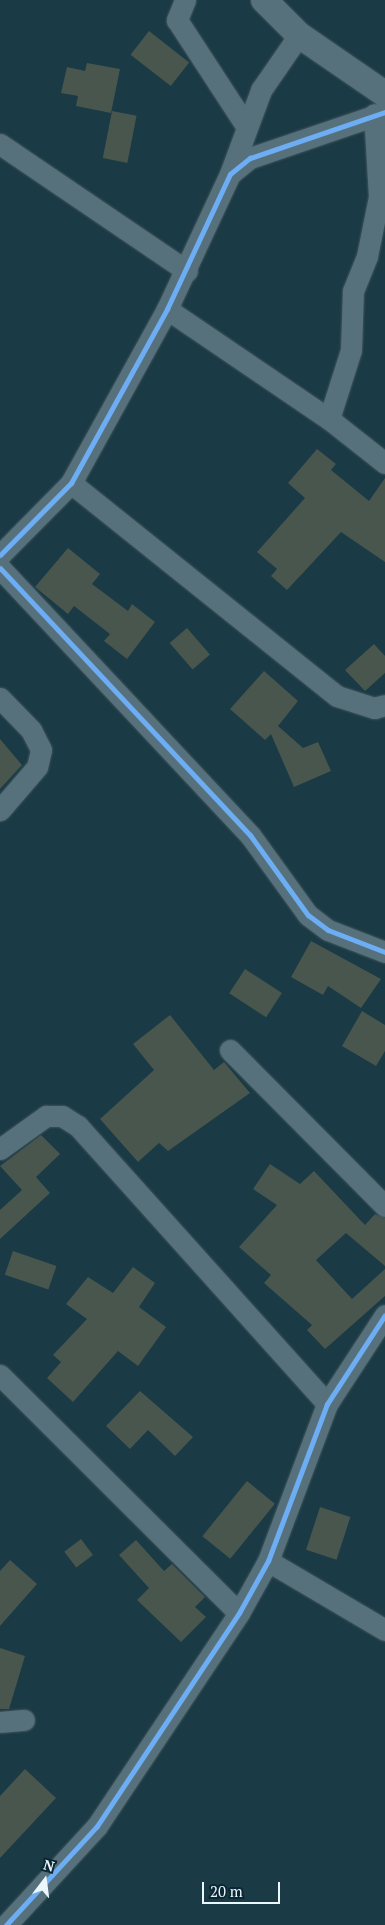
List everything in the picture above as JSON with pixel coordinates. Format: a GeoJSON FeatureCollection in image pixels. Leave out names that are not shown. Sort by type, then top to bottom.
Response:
{"type":"FeatureCollection","features":[{"type":"Feature","properties":{"kind":"street"},"geometry":{"type":"LineString","coordinates":[[185,0],[177,20],[246,126]]}},
{"type":"Feature","properties":{"kind":"street"},"geometry":{"type":"LineString","coordinates":[[264,0],[299,35],[381,107],[380,197],[367,256],[353,291],[351,350],[329,419]]}},
{"type":"Feature","properties":{"kind":"street"},"geometry":{"type":"LineString","coordinates":[[0,555],[70,482],[187,270],[230,174],[246,126],[261,90],[299,35]]}},
{"type":"Feature","properties":{"kind":"street"},"geometry":{"type":"LineString","coordinates":[[230,174],[250,158],[381,107]]}},
{"type":"Feature","properties":{"kind":"street"},"geometry":{"type":"LineString","coordinates":[[0,144],[187,270]]}},
{"type":"Feature","properties":{"kind":"street"},"geometry":{"type":"LineString","coordinates":[[167,309],[329,419],[385,463]]}},
{"type":"Feature","properties":{"kind":"street"},"geometry":{"type":"LineString","coordinates":[[70,482],[337,696],[374,708],[385,705]]}},
{"type":"Feature","properties":{"kind":"street"},"geometry":{"type":"LineString","coordinates":[[0,568],[250,835],[308,915],[328,930],[385,952]]}},
{"type":"Feature","properties":{"kind":"street"},"geometry":{"type":"LineString","coordinates":[[0,698],[31,730],[41,750],[37,767],[0,810]]}},
{"type":"Feature","properties":{"kind":"street"},"geometry":{"type":"LineString","coordinates":[[230,1050],[385,1206]]}},
{"type":"Feature","properties":{"kind":"street"},"geometry":{"type":"LineString","coordinates":[[0,1149],[46,1116],[62,1116],[78,1126],[327,1404]]}},
{"type":"Feature","properties":{"kind":"street"},"geometry":{"type":"LineString","coordinates":[[6,1925],[97,1826],[240,1613],[268,1561],[327,1404],[385,1315]]}},
{"type":"Feature","properties":{"kind":"street"},"geometry":{"type":"LineString","coordinates":[[0,1376],[240,1613]]}},
{"type":"Feature","properties":{"kind":"street"},"geometry":{"type":"LineString","coordinates":[[268,1561],[385,1630]]}},
{"type":"Feature","properties":{"kind":"street"},"geometry":{"type":"LineString","coordinates":[[0,1722],[24,1720]]}},
{"type":"Feature","properties":{"kind":"building"},"geometry":{"type":"Polygon","coordinates":[[[149,31],[189,62],[171,86],[131,55],[149,31]]]}},
{"type":"Feature","properties":{"kind":"building"},"geometry":{"type":"Polygon","coordinates":[[[87,63],[120,69],[111,113],[76,106],[78,96],[61,93],[67,67],[85,71],[87,63]]]}},
{"type":"Feature","properties":{"kind":"building"},"geometry":{"type":"Polygon","coordinates":[[[112,111],[137,116],[127,163],[103,158],[112,111]]]}},
{"type":"Feature","properties":{"kind":"building"},"geometry":{"type":"Polygon","coordinates":[[[317,449],[336,464],[331,470],[369,501],[385,478],[385,562],[341,532],[287,590],[271,576],[277,569],[257,552],[305,498],[288,483],[317,449]]]}},
{"type":"Feature","properties":{"kind":"building"},"geometry":{"type":"Polygon","coordinates":[[[68,548],[100,574],[92,584],[128,611],[132,604],[155,622],[127,659],[104,641],[110,634],[74,606],[68,614],[35,587],[68,548]]]}},
{"type":"Feature","properties":{"kind":"building"},"geometry":{"type":"Polygon","coordinates":[[[187,628],[210,654],[193,670],[170,643],[187,628]]]}},
{"type":"Feature","properties":{"kind":"building"},"geometry":{"type":"Polygon","coordinates":[[[374,644],[385,656],[385,673],[365,691],[345,670],[374,644]]]}},
{"type":"Feature","properties":{"kind":"building"},"geometry":{"type":"Polygon","coordinates":[[[264,671],[298,701],[278,726],[303,748],[318,742],[331,771],[294,787],[271,734],[265,740],[230,709],[264,671]]]}},
{"type":"Feature","properties":{"kind":"building"},"geometry":{"type":"Polygon","coordinates":[[[0,739],[22,765],[0,789],[0,739]]]}},
{"type":"Feature","properties":{"kind":"building"},"geometry":{"type":"Polygon","coordinates":[[[311,941],[381,979],[361,1008],[328,986],[323,995],[291,977],[311,941]]]}},
{"type":"Feature","properties":{"kind":"building"},"geometry":{"type":"Polygon","coordinates":[[[245,969],[282,993],[266,1017],[229,993],[245,969]]]}},
{"type":"Feature","properties":{"kind":"building"},"geometry":{"type":"Polygon","coordinates":[[[362,1011],[385,1025],[385,1051],[376,1066],[342,1046],[362,1011]]]}},
{"type":"Feature","properties":{"kind":"building"},"geometry":{"type":"Polygon","coordinates":[[[170,1015],[214,1070],[224,1062],[250,1093],[168,1151],[159,1143],[138,1162],[100,1119],[154,1070],[133,1044],[170,1015]]]}},
{"type":"Feature","properties":{"kind":"building"},"geometry":{"type":"Polygon","coordinates":[[[41,1135],[60,1154],[36,1177],[50,1193],[0,1239],[0,1210],[22,1190],[0,1166],[41,1135]]]}},
{"type":"Feature","properties":{"kind":"building"},"geometry":{"type":"Polygon","coordinates":[[[270,1164],[300,1184],[314,1171],[365,1225],[375,1214],[385,1218],[385,1266],[346,1233],[316,1260],[352,1299],[385,1269],[385,1296],[325,1349],[307,1330],[312,1325],[264,1283],[271,1275],[239,1247],[277,1205],[253,1189],[270,1164]]]}},
{"type":"Feature","properties":{"kind":"building"},"geometry":{"type":"Polygon","coordinates":[[[13,1251],[56,1266],[48,1290],[5,1275],[13,1251]]]}},
{"type":"Feature","properties":{"kind":"building"},"geometry":{"type":"Polygon","coordinates":[[[133,1267],[155,1283],[139,1307],[166,1327],[138,1366],[118,1351],[73,1402],[47,1378],[61,1362],[53,1355],[87,1319],[66,1304],[88,1277],[113,1293],[133,1267]]]}},
{"type":"Feature","properties":{"kind":"building"},"geometry":{"type":"Polygon","coordinates":[[[140,1391],[193,1437],[175,1456],[148,1430],[130,1449],[106,1426],[140,1391]]]}},
{"type":"Feature","properties":{"kind":"building"},"geometry":{"type":"Polygon","coordinates":[[[247,1481],[275,1504],[230,1559],[202,1536],[247,1481]]]}},
{"type":"Feature","properties":{"kind":"building"},"geometry":{"type":"Polygon","coordinates":[[[320,1507],[350,1517],[337,1560],[306,1550],[320,1507]]]}},
{"type":"Feature","properties":{"kind":"building"},"geometry":{"type":"Polygon","coordinates":[[[81,1539],[93,1555],[76,1568],[64,1552],[81,1539]]]}},
{"type":"Feature","properties":{"kind":"building"},"geometry":{"type":"Polygon","coordinates":[[[136,1540],[164,1571],[172,1564],[205,1597],[195,1607],[206,1617],[181,1642],[137,1600],[149,1588],[119,1555],[136,1540]]]}},
{"type":"Feature","properties":{"kind":"building"},"geometry":{"type":"Polygon","coordinates":[[[10,1560],[37,1584],[0,1626],[0,1571],[10,1560]]]}},
{"type":"Feature","properties":{"kind":"building"},"geometry":{"type":"Polygon","coordinates":[[[0,1648],[25,1656],[9,1709],[0,1709],[0,1648]]]}},
{"type":"Feature","properties":{"kind":"building"},"geometry":{"type":"Polygon","coordinates":[[[25,1769],[56,1798],[0,1858],[0,1796],[25,1769]]]}},
{"type":"Feature","properties":{"kind":"cycle path"},"geometry":{"type":"LineString","coordinates":[[0,555],[71,483],[167,309],[230,174],[250,158],[385,112]]}},
{"type":"Feature","properties":{"kind":"cycle path"},"geometry":{"type":"LineString","coordinates":[[0,568],[250,835],[308,915],[328,930],[385,952]]}},
{"type":"Feature","properties":{"kind":"cycle path"},"geometry":{"type":"LineString","coordinates":[[6,1925],[97,1826],[239,1613],[268,1561],[327,1404],[385,1315]]}}]}
